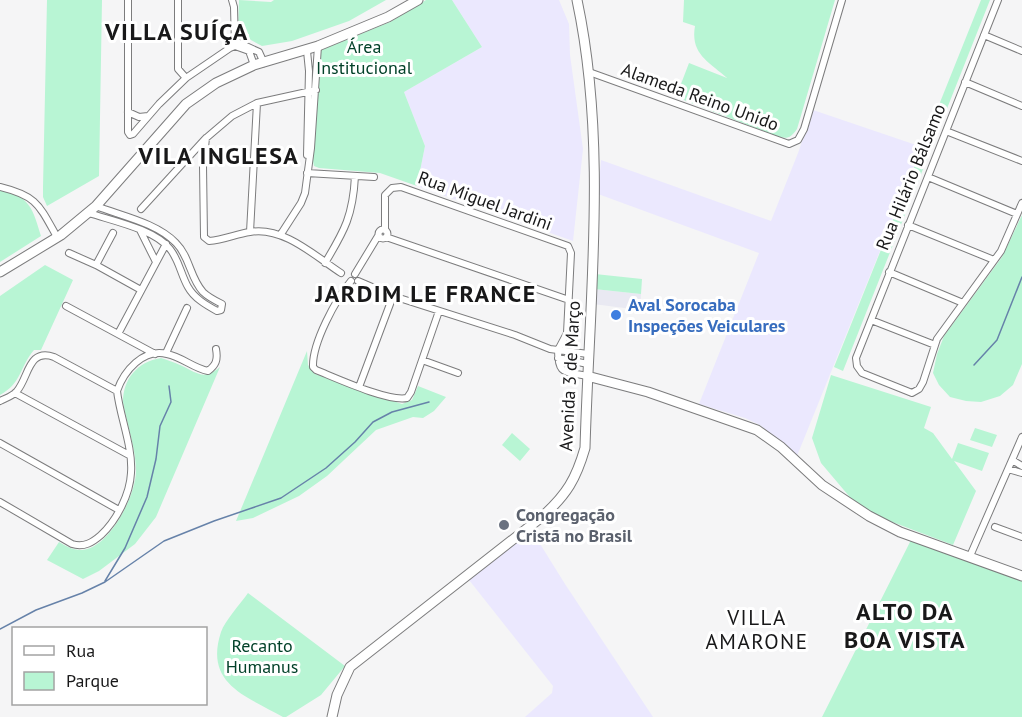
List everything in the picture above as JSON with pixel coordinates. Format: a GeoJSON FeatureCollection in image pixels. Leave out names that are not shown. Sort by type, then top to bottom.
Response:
{"type":"FeatureCollection","features":[{"type":"Feature","properties":{"kind":"street"},"geometry":{"type":"LineString","coordinates":[[128,0],[130,135],[134,134],[186,78],[235,43]]}},
{"type":"Feature","properties":{"kind":"street"},"geometry":{"type":"LineString","coordinates":[[178,0],[178,69],[186,78]]}},
{"type":"Feature","properties":{"kind":"street"},"geometry":{"type":"LineString","coordinates":[[232,0],[235,43]]}},
{"type":"Feature","properties":{"kind":"street"},"geometry":{"type":"LineString","coordinates":[[0,272],[57,237],[93,209],[186,104],[216,82],[259,64],[307,51],[388,17],[418,0]]}},
{"type":"Feature","properties":{"kind":"street","name":"Avenida 3 de Março"},"geometry":{"type":"LineString","coordinates":[[332,717],[337,695],[350,667],[543,516],[568,490],[578,472],[585,448],[593,188],[589,72],[577,0]]}},
{"type":"Feature","properties":{"kind":"street","name":"Alameda Reino Unido"},"geometry":{"type":"LineString","coordinates":[[589,72],[789,144],[798,140],[804,129],[842,0]]}},
{"type":"Feature","properties":{"kind":"street","name":"Rua Hilário Bálsamo"},"geometry":{"type":"LineString","coordinates":[[935,345],[923,382],[919,389],[912,393],[862,373],[856,366],[855,358],[998,0]]}},
{"type":"Feature","properties":{"kind":"street"},"geometry":{"type":"LineString","coordinates":[[984,35],[1022,51]]}},
{"type":"Feature","properties":{"kind":"street"},"geometry":{"type":"LineString","coordinates":[[235,43],[249,51],[259,64]]}},
{"type":"Feature","properties":{"kind":"street"},"geometry":{"type":"LineString","coordinates":[[235,43],[259,52],[259,64]]}},
{"type":"Feature","properties":{"kind":"street"},"geometry":{"type":"LineString","coordinates":[[281,234],[301,204],[307,175],[312,91],[318,46]]}},
{"type":"Feature","properties":{"kind":"street"},"geometry":{"type":"LineString","coordinates":[[307,51],[312,91]]}},
{"type":"Feature","properties":{"kind":"street"},"geometry":{"type":"LineString","coordinates":[[965,82],[1022,106]]}},
{"type":"Feature","properties":{"kind":"street"},"geometry":{"type":"LineString","coordinates":[[141,209],[206,138],[232,116],[257,103],[312,91]]}},
{"type":"Feature","properties":{"kind":"street"},"geometry":{"type":"LineString","coordinates":[[250,232],[257,103]]}},
{"type":"Feature","properties":{"kind":"street"},"geometry":{"type":"LineString","coordinates":[[128,112],[139,117],[149,116]]}},
{"type":"Feature","properties":{"kind":"street"},"geometry":{"type":"LineString","coordinates":[[946,130],[1022,161]]}},
{"type":"Feature","properties":{"kind":"street"},"geometry":{"type":"LineString","coordinates":[[206,138],[203,166],[204,237],[210,242],[250,232],[268,231],[281,234],[341,273]]}},
{"type":"Feature","properties":{"kind":"street"},"geometry":{"type":"LineString","coordinates":[[186,162],[194,160],[203,166]]}},
{"type":"Feature","properties":{"kind":"street"},"geometry":{"type":"LineString","coordinates":[[307,175],[374,177]]}},
{"type":"Feature","properties":{"kind":"street"},"geometry":{"type":"LineString","coordinates":[[325,263],[342,236],[348,221],[353,204],[355,176]]}},
{"type":"Feature","properties":{"kind":"street"},"geometry":{"type":"LineString","coordinates":[[928,177],[1017,214]]}},
{"type":"Feature","properties":{"kind":"street"},"geometry":{"type":"LineString","coordinates":[[0,187],[32,198],[57,237]]}},
{"type":"Feature","properties":{"kind":"street","name":"Rua Miguel Jardini"},"geometry":{"type":"LineString","coordinates":[[386,234],[385,195],[392,189],[401,187],[568,246],[571,253],[569,300]]}},
{"type":"Feature","properties":{"kind":"street"},"geometry":{"type":"LineString","coordinates":[[871,320],[935,345],[1001,251],[1022,203]]}},
{"type":"Feature","properties":{"kind":"street"},"geometry":{"type":"LineString","coordinates":[[93,209],[150,226],[170,237],[188,259],[203,292],[222,304],[221,310],[217,311],[201,302],[188,288],[174,254],[166,244],[156,237],[93,209]]}},
{"type":"Feature","properties":{"kind":"street"},"geometry":{"type":"LineString","coordinates":[[908,225],[994,260]]}},
{"type":"Feature","properties":{"kind":"street"},"geometry":{"type":"LineString","coordinates":[[140,230],[156,262]]}},
{"type":"Feature","properties":{"kind":"street"},"geometry":{"type":"LineString","coordinates":[[96,265],[113,233]]}},
{"type":"Feature","properties":{"kind":"street"},"geometry":{"type":"LineString","coordinates":[[439,311],[407,398],[399,400],[359,387],[313,367],[312,361],[337,298],[355,279],[378,236],[382,239],[386,234],[569,300],[567,333],[558,350],[559,366],[563,371],[648,392],[757,430],[781,447],[822,485],[869,516],[900,532],[1022,576]]}},
{"type":"Feature","properties":{"kind":"street"},"geometry":{"type":"LineString","coordinates":[[118,334],[166,244]]}},
{"type":"Feature","properties":{"kind":"street"},"geometry":{"type":"LineString","coordinates":[[69,253],[141,290]]}},
{"type":"Feature","properties":{"kind":"street"},"geometry":{"type":"LineString","coordinates":[[156,262],[167,254],[174,254]]}},
{"type":"Feature","properties":{"kind":"street"},"geometry":{"type":"LineString","coordinates":[[889,272],[963,303]]}},
{"type":"Feature","properties":{"kind":"street"},"geometry":{"type":"LineString","coordinates":[[188,288],[194,276]]}},
{"type":"Feature","properties":{"kind":"street"},"geometry":{"type":"LineString","coordinates":[[355,279],[393,296],[558,350],[588,354]]}},
{"type":"Feature","properties":{"kind":"street"},"geometry":{"type":"LineString","coordinates":[[359,387],[393,296]]}},
{"type":"Feature","properties":{"kind":"street"},"geometry":{"type":"LineString","coordinates":[[66,306],[154,354]]}},
{"type":"Feature","properties":{"kind":"street"},"geometry":{"type":"LineString","coordinates":[[166,353],[187,308]]}},
{"type":"Feature","properties":{"kind":"street"},"geometry":{"type":"LineString","coordinates":[[137,345],[141,350],[141,358]]}},
{"type":"Feature","properties":{"kind":"street"},"geometry":{"type":"LineString","coordinates":[[0,502],[72,544],[87,545],[108,529],[126,495],[131,473],[117,391],[121,379],[134,363],[154,354],[166,353],[208,371],[218,358],[216,349]]}},
{"type":"Feature","properties":{"kind":"street"},"geometry":{"type":"LineString","coordinates":[[0,400],[15,393],[30,366],[38,356],[45,354],[117,391]]}},
{"type":"Feature","properties":{"kind":"street"},"geometry":{"type":"LineString","coordinates":[[558,358],[588,364]]}},
{"type":"Feature","properties":{"kind":"street"},"geometry":{"type":"LineString","coordinates":[[422,360],[458,372]]}},
{"type":"Feature","properties":{"kind":"street"},"geometry":{"type":"LineString","coordinates":[[15,393],[129,455]]}},
{"type":"Feature","properties":{"kind":"street"},"geometry":{"type":"LineString","coordinates":[[970,556],[1022,437]]}},
{"type":"Feature","properties":{"kind":"street"},"geometry":{"type":"LineString","coordinates":[[0,443],[119,510]]}},
{"type":"Feature","properties":{"kind":"street"},"geometry":{"type":"LineString","coordinates":[[1012,460],[1022,466]]}},
{"type":"Feature","properties":{"kind":"street"},"geometry":{"type":"LineString","coordinates":[[1008,469],[1022,473]]}},
{"type":"Feature","properties":{"kind":"street"},"geometry":{"type":"LineString","coordinates":[[995,527],[1022,537]]}},
{"type":"Feature","properties":{"kind":"shaded area"},"geometry":{"type":"Polygon","coordinates":[[[452,0],[559,0],[569,24],[570,55],[583,149],[573,241],[417,186],[425,146],[404,92],[482,47],[452,0]]]}},
{"type":"Feature","properties":{"kind":"shaded area"},"geometry":{"type":"Polygon","coordinates":[[[813,110],[922,147],[797,456],[760,425],[699,404],[759,253],[598,194],[601,160],[771,221],[813,110]]]}},
{"type":"Feature","properties":{"kind":"shaded area"},"geometry":{"type":"Polygon","coordinates":[[[594,289],[641,294],[640,310],[593,304],[594,289]]]}},
{"type":"Feature","properties":{"kind":"shaded area"},"geometry":{"type":"Polygon","coordinates":[[[532,531],[653,717],[525,717],[552,693],[553,686],[469,580],[532,531]]]}},
{"type":"Feature","properties":{"kind":"green space"},"geometry":{"type":"Polygon","coordinates":[[[47,0],[102,0],[99,176],[47,206],[43,197],[43,187],[47,0]]]}},
{"type":"Feature","properties":{"kind":"green space"},"geometry":{"type":"Polygon","coordinates":[[[239,0],[271,2],[274,0],[386,0],[349,21],[292,41],[262,46],[249,39],[249,34],[238,32],[239,0]]]}},
{"type":"Feature","properties":{"kind":"green space","name":"Área Institucional"},"geometry":{"type":"Polygon","coordinates":[[[426,0],[452,0],[482,47],[404,92],[425,146],[417,186],[380,173],[314,166],[321,50],[390,22],[426,0]]]}},
{"type":"Feature","properties":{"kind":"green space"},"geometry":{"type":"Polygon","coordinates":[[[684,0],[835,0],[797,129],[792,135],[786,138],[776,136],[676,97],[689,63],[727,78],[698,51],[694,36],[695,26],[683,22],[684,0]]]}},
{"type":"Feature","properties":{"kind":"green space"},"geometry":{"type":"Polygon","coordinates":[[[981,0],[990,0],[843,371],[834,367],[981,0]]]}},
{"type":"Feature","properties":{"kind":"green space"},"geometry":{"type":"Polygon","coordinates":[[[0,190],[18,196],[29,205],[41,236],[0,262],[0,190]]]}},
{"type":"Feature","properties":{"kind":"green space"},"geometry":{"type":"Polygon","coordinates":[[[1022,215],[1022,364],[1013,385],[1000,396],[981,402],[950,397],[939,385],[933,373],[944,336],[1002,257],[1022,215]]]}},
{"type":"Feature","properties":{"kind":"green space"},"geometry":{"type":"Polygon","coordinates":[[[45,265],[73,280],[41,350],[34,350],[16,380],[0,395],[0,296],[45,265]]]}},
{"type":"Feature","properties":{"kind":"green space"},"geometry":{"type":"Polygon","coordinates":[[[595,274],[642,279],[641,294],[594,289],[595,274]]]}},
{"type":"Feature","properties":{"kind":"green space"},"geometry":{"type":"Polygon","coordinates":[[[307,351],[308,365],[315,374],[402,404],[412,400],[418,386],[446,397],[434,411],[423,418],[413,417],[376,430],[327,476],[299,496],[253,518],[236,521],[307,351]]]}},
{"type":"Feature","properties":{"kind":"green space"},"geometry":{"type":"Polygon","coordinates":[[[161,358],[205,375],[220,367],[156,517],[135,544],[99,571],[83,579],[47,560],[59,542],[75,549],[91,548],[110,532],[119,520],[131,494],[136,471],[123,402],[126,386],[138,368],[161,358]]]}},
{"type":"Feature","properties":{"kind":"green space"},"geometry":{"type":"Polygon","coordinates":[[[831,375],[931,407],[924,428],[933,433],[952,459],[958,443],[989,453],[982,471],[954,461],[976,491],[953,545],[879,517],[854,502],[821,463],[812,438],[831,375]]]}},
{"type":"Feature","properties":{"kind":"green space"},"geometry":{"type":"Polygon","coordinates":[[[975,428],[997,435],[992,447],[970,440],[975,428]]]}},
{"type":"Feature","properties":{"kind":"green space"},"geometry":{"type":"Polygon","coordinates":[[[512,433],[530,449],[520,461],[502,445],[512,433]]]}},
{"type":"Feature","properties":{"kind":"green space"},"geometry":{"type":"Polygon","coordinates":[[[911,540],[1022,580],[1022,717],[822,717],[911,540]]]}},
{"type":"Feature","properties":{"kind":"green space","name":"Recanto Humanus"},"geometry":{"type":"Polygon","coordinates":[[[248,593],[345,666],[321,695],[286,717],[243,695],[223,676],[218,664],[217,650],[221,632],[248,593]]]}},
{"type":"Feature","properties":{"kind":"waterway"},"geometry":{"type":"LineString","coordinates":[[974,365],[997,340],[1022,277]]}},
{"type":"Feature","properties":{"kind":"waterway"},"geometry":{"type":"LineString","coordinates":[[105,581],[125,548],[147,497],[156,459],[160,426],[171,402],[169,386]]}},
{"type":"Feature","properties":{"kind":"waterway"},"geometry":{"type":"LineString","coordinates":[[0,629],[36,610],[105,582],[164,541],[281,498],[326,468],[373,422],[392,412],[429,402]]}},
{"type":"Feature","properties":{"kind":"place","name":"Aval Sorocaba Inspeções Veiculares"},"geometry":{"type":"Point","coordinates":[616,315]}},
{"type":"Feature","properties":{"kind":"place","name":"Congregação Cristã no Brasil"},"geometry":{"type":"Point","coordinates":[504,525]}},
{"type":"Feature","properties":{"kind":"district","name":"VILLA SUÍÇA"},"geometry":{"type":"Point","coordinates":[177,32]}},
{"type":"Feature","properties":{"kind":"district","name":"VILA INGLESA"},"geometry":{"type":"Point","coordinates":[219,156]}},
{"type":"Feature","properties":{"kind":"district","name":"JARDIM LE FRANCE"},"geometry":{"type":"Point","coordinates":[426,294]}},
{"type":"Feature","properties":{"kind":"district","name":"ALTO DA BOA VISTA"},"geometry":{"type":"Point","coordinates":[905,626]}},
{"type":"Feature","properties":{"kind":"district","name":"VILLA AMARONE"},"geometry":{"type":"Point","coordinates":[757,630]}}]}
